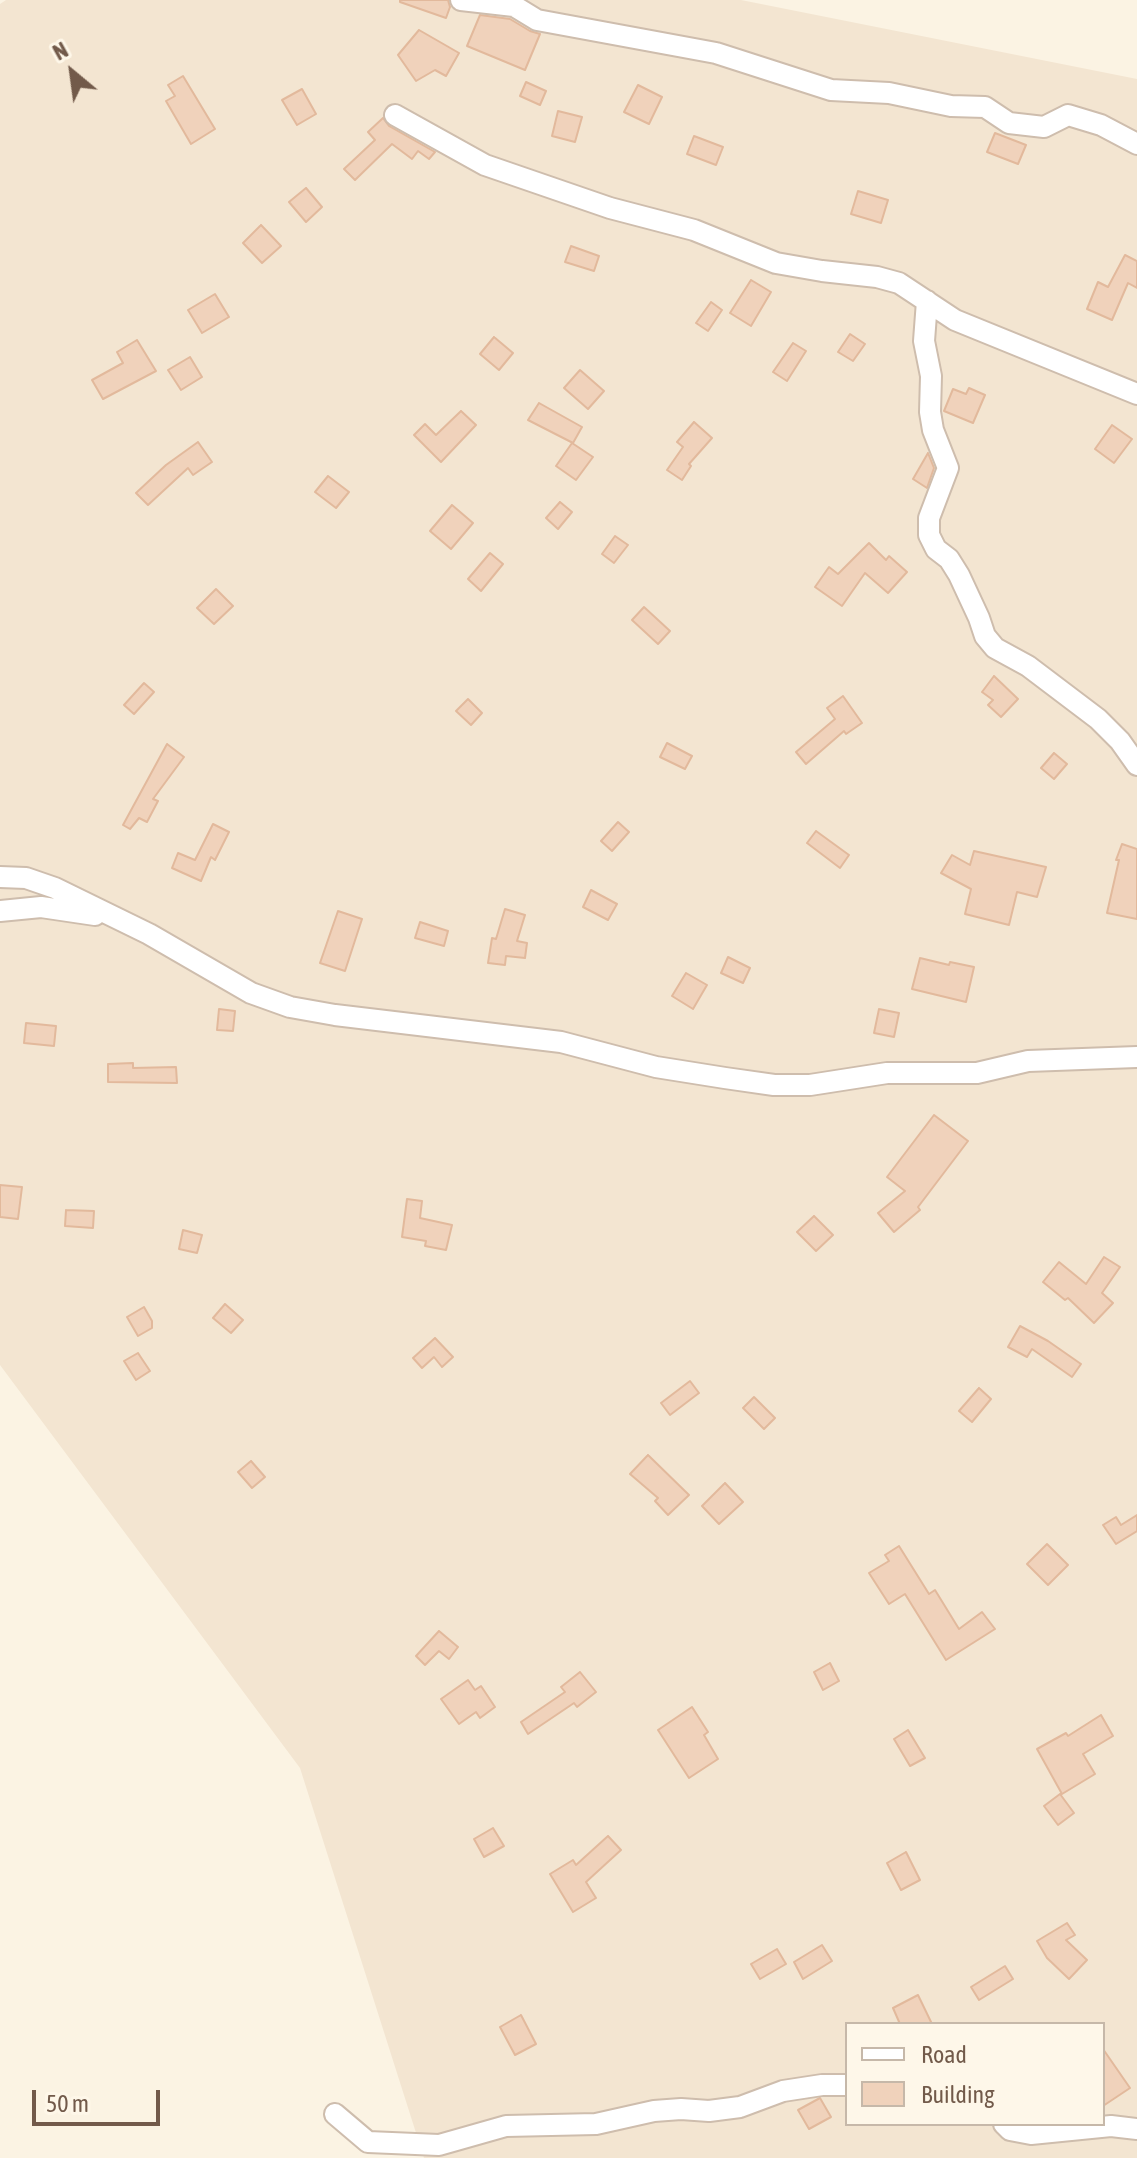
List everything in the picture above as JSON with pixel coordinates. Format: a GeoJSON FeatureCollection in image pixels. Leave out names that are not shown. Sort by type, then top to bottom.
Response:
{"type":"FeatureCollection","features":[{"type":"Feature","properties":{"kind":"street"},"geometry":{"type":"LineString","coordinates":[[461,0],[514,6],[537,20],[716,53],[831,90],[889,93],[951,106],[985,107],[1009,123],[1044,127],[1068,115],[1093,122],[1137,144]]}},
{"type":"Feature","properties":{"kind":"street"},"geometry":{"type":"LineString","coordinates":[[395,115],[485,165],[610,208],[694,230],[776,263],[899,283],[955,320],[1137,394]]}},
{"type":"Feature","properties":{"kind":"street"},"geometry":{"type":"LineString","coordinates":[[927,301],[924,341],[931,376],[930,412],[933,430],[948,468],[929,518],[929,535],[936,549],[949,559],[959,575],[985,636],[995,648],[1028,666],[1098,719],[1120,741],[1137,765]]}},
{"type":"Feature","properties":{"kind":"street"},"geometry":{"type":"LineString","coordinates":[[0,877],[26,878],[55,888],[107,912],[251,993],[290,1007],[561,1042],[656,1067],[774,1085],[810,1085],[887,1073],[977,1073],[1028,1061],[1137,1057]]}},
{"type":"Feature","properties":{"kind":"street"},"geometry":{"type":"LineString","coordinates":[[0,911],[41,907],[93,915],[107,912]]}},
{"type":"Feature","properties":{"kind":"street"},"geometry":{"type":"LineString","coordinates":[[335,2114],[368,2142],[439,2145],[506,2126],[596,2124],[654,2111],[709,2111],[740,2107],[783,2091],[845,2085]]}},
{"type":"Feature","properties":{"kind":"street"},"geometry":{"type":"LineString","coordinates":[[1006,2126],[1010,2130],[1031,2134],[1111,2126],[1137,2129]]}},
{"type":"Feature","properties":{"kind":"shaded area"},"geometry":{"type":"Polygon","coordinates":[[[6,0],[741,0],[1137,79],[1137,2158],[424,2158],[300,1768],[0,1365],[0,4],[6,0]]]}},
{"type":"Feature","properties":{"kind":"building"},"geometry":{"type":"Polygon","coordinates":[[[400,0],[448,0],[450,7],[446,18],[400,0]]]}},
{"type":"Feature","properties":{"kind":"building"},"geometry":{"type":"Polygon","coordinates":[[[480,15],[510,19],[540,34],[525,70],[467,46],[480,15]]]}},
{"type":"Feature","properties":{"kind":"building"},"geometry":{"type":"Polygon","coordinates":[[[419,30],[459,53],[446,76],[435,70],[416,81],[398,55],[419,30]]]}},
{"type":"Feature","properties":{"kind":"building"},"geometry":{"type":"Polygon","coordinates":[[[183,76],[215,129],[191,144],[166,101],[175,96],[168,85],[183,76]]]}},
{"type":"Feature","properties":{"kind":"building"},"geometry":{"type":"Polygon","coordinates":[[[526,82],[546,91],[540,105],[520,96],[526,82]]]}},
{"type":"Feature","properties":{"kind":"building"},"geometry":{"type":"Polygon","coordinates":[[[638,85],[662,97],[649,124],[624,112],[638,85]]]}},
{"type":"Feature","properties":{"kind":"building"},"geometry":{"type":"Polygon","coordinates":[[[302,89],[316,114],[297,125],[282,100],[302,89]]]}},
{"type":"Feature","properties":{"kind":"building"},"geometry":{"type":"Polygon","coordinates":[[[558,111],[582,117],[575,142],[552,136],[558,111]]]}},
{"type":"Feature","properties":{"kind":"building"},"geometry":{"type":"Polygon","coordinates":[[[383,118],[389,126],[435,152],[429,159],[418,151],[412,159],[392,144],[355,180],[344,169],[375,140],[368,132],[383,118]]]}},
{"type":"Feature","properties":{"kind":"building"},"geometry":{"type":"Polygon","coordinates":[[[995,133],[1026,145],[1018,164],[987,152],[995,133]]]}},
{"type":"Feature","properties":{"kind":"building"},"geometry":{"type":"Polygon","coordinates":[[[694,136],[723,147],[716,165],[687,154],[694,136]]]}},
{"type":"Feature","properties":{"kind":"building"},"geometry":{"type":"Polygon","coordinates":[[[306,188],[322,207],[306,222],[289,202],[306,188]]]}},
{"type":"Feature","properties":{"kind":"building"},"geometry":{"type":"Polygon","coordinates":[[[858,191],[888,200],[881,223],[851,214],[858,191]]]}},
{"type":"Feature","properties":{"kind":"building"},"geometry":{"type":"Polygon","coordinates":[[[261,225],[281,246],[262,263],[243,243],[261,225]]]}},
{"type":"Feature","properties":{"kind":"building"},"geometry":{"type":"Polygon","coordinates":[[[571,246],[599,256],[594,271],[565,262],[571,246]]]}},
{"type":"Feature","properties":{"kind":"building"},"geometry":{"type":"Polygon","coordinates":[[[1125,255],[1137,261],[1137,288],[1128,283],[1112,320],[1087,309],[1098,282],[1108,287],[1125,255]]]}},
{"type":"Feature","properties":{"kind":"building"},"geometry":{"type":"Polygon","coordinates":[[[751,280],[771,292],[751,326],[730,313],[751,280]]]}},
{"type":"Feature","properties":{"kind":"building"},"geometry":{"type":"Polygon","coordinates":[[[215,294],[229,317],[202,333],[188,310],[215,294]]]}},
{"type":"Feature","properties":{"kind":"building"},"geometry":{"type":"Polygon","coordinates":[[[711,302],[722,310],[708,331],[696,323],[711,302]]]}},
{"type":"Feature","properties":{"kind":"building"},"geometry":{"type":"Polygon","coordinates":[[[850,334],[865,344],[853,361],[838,352],[850,334]]]}},
{"type":"Feature","properties":{"kind":"building"},"geometry":{"type":"Polygon","coordinates":[[[494,337],[513,353],[499,370],[480,354],[494,337]]]}},
{"type":"Feature","properties":{"kind":"building"},"geometry":{"type":"Polygon","coordinates":[[[137,340],[156,371],[103,399],[92,380],[123,363],[117,352],[137,340]]]}},
{"type":"Feature","properties":{"kind":"building"},"geometry":{"type":"Polygon","coordinates":[[[793,343],[806,351],[787,381],[773,372],[793,343]]]}},
{"type":"Feature","properties":{"kind":"building"},"geometry":{"type":"Polygon","coordinates":[[[190,357],[202,377],[181,390],[168,370],[190,357]]]}},
{"type":"Feature","properties":{"kind":"building"},"geometry":{"type":"Polygon","coordinates":[[[580,370],[604,391],[588,409],[564,388],[580,370]]]}},
{"type":"Feature","properties":{"kind":"building"},"geometry":{"type":"Polygon","coordinates":[[[969,388],[985,395],[973,423],[944,411],[953,389],[966,394],[969,388]]]}},
{"type":"Feature","properties":{"kind":"building"},"geometry":{"type":"Polygon","coordinates":[[[539,403],[582,427],[573,443],[528,420],[539,403]]]}},
{"type":"Feature","properties":{"kind":"building"},"geometry":{"type":"Polygon","coordinates":[[[461,411],[476,425],[441,462],[414,435],[425,424],[436,435],[461,411]]]}},
{"type":"Feature","properties":{"kind":"building"},"geometry":{"type":"Polygon","coordinates":[[[694,422],[712,438],[689,464],[691,466],[682,480],[667,470],[683,447],[677,442],[694,422]]]}},
{"type":"Feature","properties":{"kind":"building"},"geometry":{"type":"Polygon","coordinates":[[[1112,425],[1132,439],[1114,463],[1095,449],[1112,425]]]}},
{"type":"Feature","properties":{"kind":"building"},"geometry":{"type":"Polygon","coordinates":[[[198,442],[212,462],[193,475],[188,468],[148,505],[136,493],[166,465],[198,442]]]}},
{"type":"Feature","properties":{"kind":"building"},"geometry":{"type":"Polygon","coordinates":[[[572,443],[593,457],[576,480],[556,466],[572,443]]]}},
{"type":"Feature","properties":{"kind":"building"},"geometry":{"type":"Polygon","coordinates":[[[928,453],[934,468],[927,488],[913,479],[928,453]]]}},
{"type":"Feature","properties":{"kind":"building"},"geometry":{"type":"Polygon","coordinates":[[[328,476],[349,492],[336,508],[315,492],[328,476]]]}},
{"type":"Feature","properties":{"kind":"building"},"geometry":{"type":"Polygon","coordinates":[[[560,502],[572,512],[558,529],[546,518],[560,502]]]}},
{"type":"Feature","properties":{"kind":"building"},"geometry":{"type":"Polygon","coordinates":[[[452,505],[473,523],[451,549],[430,531],[452,505]]]}},
{"type":"Feature","properties":{"kind":"building"},"geometry":{"type":"Polygon","coordinates":[[[615,536],[628,545],[614,563],[602,554],[615,536]]]}},
{"type":"Feature","properties":{"kind":"building"},"geometry":{"type":"Polygon","coordinates":[[[869,543],[886,560],[889,556],[907,572],[888,593],[865,573],[842,606],[815,587],[829,567],[838,574],[869,543]]]}},
{"type":"Feature","properties":{"kind":"building"},"geometry":{"type":"Polygon","coordinates":[[[490,553],[503,564],[481,591],[468,579],[490,553]]]}},
{"type":"Feature","properties":{"kind":"building"},"geometry":{"type":"Polygon","coordinates":[[[216,589],[233,606],[214,624],[197,608],[216,589]]]}},
{"type":"Feature","properties":{"kind":"building"},"geometry":{"type":"Polygon","coordinates":[[[644,607],[670,631],[658,644],[632,620],[644,607]]]}},
{"type":"Feature","properties":{"kind":"building"},"geometry":{"type":"Polygon","coordinates":[[[994,676],[1018,699],[1001,717],[988,705],[993,700],[982,692],[994,676]]]}},
{"type":"Feature","properties":{"kind":"building"},"geometry":{"type":"Polygon","coordinates":[[[144,683],[154,692],[134,714],[124,705],[144,683]]]}},
{"type":"Feature","properties":{"kind":"building"},"geometry":{"type":"Polygon","coordinates":[[[843,696],[862,723],[846,734],[844,731],[806,764],[796,752],[835,719],[827,708],[843,696]]]}},
{"type":"Feature","properties":{"kind":"building"},"geometry":{"type":"Polygon","coordinates":[[[468,699],[482,713],[471,725],[456,711],[468,699]]]}},
{"type":"Feature","properties":{"kind":"building"},"geometry":{"type":"Polygon","coordinates":[[[667,743],[692,756],[685,769],[660,757],[667,743]]]}},
{"type":"Feature","properties":{"kind":"building"},"geometry":{"type":"Polygon","coordinates":[[[167,744],[184,757],[153,799],[158,801],[147,822],[139,818],[130,829],[123,825],[167,744]]]}},
{"type":"Feature","properties":{"kind":"building"},"geometry":{"type":"Polygon","coordinates":[[[1054,753],[1067,764],[1054,779],[1041,768],[1054,753]]]}},
{"type":"Feature","properties":{"kind":"building"},"geometry":{"type":"Polygon","coordinates":[[[618,822],[629,832],[612,851],[601,841],[618,822]]]}},
{"type":"Feature","properties":{"kind":"building"},"geometry":{"type":"Polygon","coordinates":[[[213,824],[229,832],[215,860],[211,857],[201,881],[172,868],[178,853],[195,860],[213,824]]]}},
{"type":"Feature","properties":{"kind":"building"},"geometry":{"type":"Polygon","coordinates":[[[816,831],[849,855],[840,868],[807,843],[816,831]]]}},
{"type":"Feature","properties":{"kind":"building"},"geometry":{"type":"Polygon","coordinates":[[[1122,844],[1137,849],[1137,919],[1107,913],[1119,860],[1116,860],[1122,844]]]}},
{"type":"Feature","properties":{"kind":"building"},"geometry":{"type":"Polygon","coordinates":[[[974,851],[1046,867],[1037,897],[1017,892],[1009,925],[965,914],[971,889],[941,873],[952,855],[970,865],[974,851]]]}},
{"type":"Feature","properties":{"kind":"building"},"geometry":{"type":"Polygon","coordinates":[[[591,890],[617,904],[608,920],[583,907],[591,890]]]}},
{"type":"Feature","properties":{"kind":"building"},"geometry":{"type":"Polygon","coordinates":[[[505,909],[525,915],[517,941],[527,943],[525,958],[506,956],[505,965],[488,963],[492,938],[496,939],[505,909]]]}},
{"type":"Feature","properties":{"kind":"building"},"geometry":{"type":"Polygon","coordinates":[[[338,911],[362,919],[345,971],[320,963],[338,911]]]}},
{"type":"Feature","properties":{"kind":"building"},"geometry":{"type":"Polygon","coordinates":[[[420,922],[448,931],[444,946],[415,938],[420,922]]]}},
{"type":"Feature","properties":{"kind":"building"},"geometry":{"type":"Polygon","coordinates":[[[728,957],[750,968],[743,983],[721,973],[728,957]]]}},
{"type":"Feature","properties":{"kind":"building"},"geometry":{"type":"Polygon","coordinates":[[[920,958],[974,967],[966,1002],[912,989],[920,958]]]}},
{"type":"Feature","properties":{"kind":"building"},"geometry":{"type":"Polygon","coordinates":[[[686,973],[707,985],[693,1009],[672,996],[686,973]]]}},
{"type":"Feature","properties":{"kind":"building"},"geometry":{"type":"Polygon","coordinates":[[[219,1009],[235,1011],[233,1031],[217,1030],[219,1009]]]}},
{"type":"Feature","properties":{"kind":"building"},"geometry":{"type":"Polygon","coordinates":[[[879,1009],[899,1013],[894,1037],[874,1033],[879,1009]]]}},
{"type":"Feature","properties":{"kind":"building"},"geometry":{"type":"Polygon","coordinates":[[[26,1023],[56,1026],[54,1046],[24,1043],[26,1023]]]}},
{"type":"Feature","properties":{"kind":"building"},"geometry":{"type":"Polygon","coordinates":[[[133,1063],[133,1068],[176,1067],[177,1083],[108,1082],[108,1064],[133,1063]]]}},
{"type":"Feature","properties":{"kind":"building"},"geometry":{"type":"Polygon","coordinates":[[[934,1115],[968,1141],[918,1207],[920,1210],[894,1232],[878,1213],[905,1191],[887,1177],[934,1115]]]}},
{"type":"Feature","properties":{"kind":"building"},"geometry":{"type":"Polygon","coordinates":[[[0,1185],[22,1187],[18,1219],[0,1217],[0,1185]]]}},
{"type":"Feature","properties":{"kind":"building"},"geometry":{"type":"Polygon","coordinates":[[[407,1199],[422,1201],[420,1218],[452,1225],[446,1250],[425,1246],[426,1241],[402,1237],[407,1199]]]}},
{"type":"Feature","properties":{"kind":"building"},"geometry":{"type":"Polygon","coordinates":[[[66,1210],[94,1211],[93,1228],[65,1226],[66,1210]]]}},
{"type":"Feature","properties":{"kind":"building"},"geometry":{"type":"Polygon","coordinates":[[[814,1216],[833,1235],[816,1251],[797,1232],[814,1216]]]}},
{"type":"Feature","properties":{"kind":"building"},"geometry":{"type":"Polygon","coordinates":[[[183,1230],[202,1235],[197,1253],[179,1249],[183,1230]]]}},
{"type":"Feature","properties":{"kind":"building"},"geometry":{"type":"Polygon","coordinates":[[[1104,1257],[1120,1267],[1102,1293],[1113,1303],[1094,1323],[1068,1298],[1065,1300],[1043,1282],[1059,1262],[1086,1284],[1104,1257]]]}},
{"type":"Feature","properties":{"kind":"building"},"geometry":{"type":"Polygon","coordinates":[[[225,1304],[243,1320],[231,1333],[213,1318],[225,1304]]]}},
{"type":"Feature","properties":{"kind":"building"},"geometry":{"type":"Polygon","coordinates":[[[144,1307],[152,1321],[152,1328],[138,1336],[127,1317],[144,1307]]]}},
{"type":"Feature","properties":{"kind":"building"},"geometry":{"type":"Polygon","coordinates":[[[1020,1326],[1081,1364],[1072,1377],[1032,1349],[1027,1357],[1008,1347],[1020,1326]]]}},
{"type":"Feature","properties":{"kind":"building"},"geometry":{"type":"Polygon","coordinates":[[[435,1338],[453,1357],[442,1367],[434,1357],[422,1368],[413,1358],[435,1338]]]}},
{"type":"Feature","properties":{"kind":"building"},"geometry":{"type":"Polygon","coordinates":[[[138,1353],[150,1371],[136,1380],[124,1361],[138,1353]]]}},
{"type":"Feature","properties":{"kind":"building"},"geometry":{"type":"Polygon","coordinates":[[[690,1381],[699,1393],[670,1415],[661,1403],[690,1381]]]}},
{"type":"Feature","properties":{"kind":"building"},"geometry":{"type":"Polygon","coordinates":[[[979,1388],[991,1399],[972,1422],[959,1411],[979,1388]]]}},
{"type":"Feature","properties":{"kind":"building"},"geometry":{"type":"Polygon","coordinates":[[[754,1397],[775,1418],[764,1429],[743,1408],[754,1397]]]}},
{"type":"Feature","properties":{"kind":"building"},"geometry":{"type":"Polygon","coordinates":[[[648,1455],[689,1495],[668,1515],[655,1501],[658,1498],[630,1474],[648,1455]]]}},
{"type":"Feature","properties":{"kind":"building"},"geometry":{"type":"Polygon","coordinates":[[[251,1461],[265,1477],[252,1488],[238,1472],[251,1461]]]}},
{"type":"Feature","properties":{"kind":"building"},"geometry":{"type":"Polygon","coordinates":[[[725,1483],[743,1502],[719,1524],[702,1506],[725,1483]]]}},
{"type":"Feature","properties":{"kind":"building"},"geometry":{"type":"Polygon","coordinates":[[[1137,1515],[1137,1531],[1116,1544],[1103,1525],[1116,1517],[1121,1525],[1137,1515]]]}},
{"type":"Feature","properties":{"kind":"building"},"geometry":{"type":"Polygon","coordinates":[[[1047,1544],[1068,1565],[1048,1585],[1027,1564],[1047,1544]]]}},
{"type":"Feature","properties":{"kind":"building"},"geometry":{"type":"Polygon","coordinates":[[[899,1546],[929,1594],[935,1590],[959,1629],[982,1612],[995,1629],[946,1660],[905,1594],[889,1604],[869,1573],[889,1561],[885,1555],[899,1546]]]}},
{"type":"Feature","properties":{"kind":"building"},"geometry":{"type":"Polygon","coordinates":[[[439,1631],[458,1647],[449,1659],[439,1651],[425,1665],[416,1656],[439,1631]]]}},
{"type":"Feature","properties":{"kind":"building"},"geometry":{"type":"Polygon","coordinates":[[[830,1663],[839,1681],[823,1690],[814,1672],[830,1663]]]}},
{"type":"Feature","properties":{"kind":"building"},"geometry":{"type":"Polygon","coordinates":[[[580,1672],[596,1692],[577,1707],[574,1703],[528,1734],[521,1722],[565,1692],[561,1687],[580,1672]]]}},
{"type":"Feature","properties":{"kind":"building"},"geometry":{"type":"Polygon","coordinates":[[[468,1680],[475,1690],[481,1686],[495,1707],[480,1718],[476,1712],[459,1724],[441,1699],[468,1680]]]}},
{"type":"Feature","properties":{"kind":"building"},"geometry":{"type":"Polygon","coordinates":[[[692,1707],[708,1732],[704,1735],[718,1759],[689,1778],[658,1730],[692,1707]]]}},
{"type":"Feature","properties":{"kind":"building"},"geometry":{"type":"Polygon","coordinates":[[[1101,1715],[1113,1736],[1083,1754],[1095,1774],[1062,1794],[1037,1749],[1066,1733],[1068,1736],[1101,1715]]]}},
{"type":"Feature","properties":{"kind":"building"},"geometry":{"type":"Polygon","coordinates":[[[908,1730],[925,1758],[910,1766],[894,1739],[908,1730]]]}},
{"type":"Feature","properties":{"kind":"building"},"geometry":{"type":"Polygon","coordinates":[[[1060,1794],[1074,1813],[1058,1825],[1044,1806],[1060,1794]]]}},
{"type":"Feature","properties":{"kind":"building"},"geometry":{"type":"Polygon","coordinates":[[[493,1828],[504,1846],[484,1857],[474,1839],[493,1828]]]}},
{"type":"Feature","properties":{"kind":"building"},"geometry":{"type":"Polygon","coordinates":[[[608,1836],[621,1850],[586,1882],[596,1898],[573,1912],[550,1874],[573,1860],[576,1865],[608,1836]]]}},
{"type":"Feature","properties":{"kind":"building"},"geometry":{"type":"Polygon","coordinates":[[[906,1852],[920,1880],[901,1890],[887,1863],[906,1852]]]}},
{"type":"Feature","properties":{"kind":"building"},"geometry":{"type":"Polygon","coordinates":[[[1067,1923],[1075,1935],[1066,1940],[1087,1960],[1069,1979],[1047,1958],[1037,1941],[1067,1923]]]}},
{"type":"Feature","properties":{"kind":"building"},"geometry":{"type":"Polygon","coordinates":[[[822,1945],[832,1961],[803,1979],[794,1962],[822,1945]]]}},
{"type":"Feature","properties":{"kind":"building"},"geometry":{"type":"Polygon","coordinates":[[[777,1949],[786,1964],[760,1979],[751,1964],[777,1949]]]}},
{"type":"Feature","properties":{"kind":"building"},"geometry":{"type":"Polygon","coordinates":[[[1005,1966],[1013,1979],[979,2000],[971,1987],[1005,1966]]]}},
{"type":"Feature","properties":{"kind":"building"},"geometry":{"type":"Polygon","coordinates":[[[918,1995],[931,2022],[899,2022],[893,2008],[918,1995]]]}},
{"type":"Feature","properties":{"kind":"building"},"geometry":{"type":"Polygon","coordinates":[[[521,2015],[536,2044],[515,2055],[500,2027],[521,2015]]]}},
{"type":"Feature","properties":{"kind":"building"},"geometry":{"type":"Polygon","coordinates":[[[1105,2052],[1130,2088],[1105,2105],[1105,2052]]]}},
{"type":"Feature","properties":{"kind":"building"},"geometry":{"type":"Polygon","coordinates":[[[820,2098],[831,2117],[809,2129],[798,2110],[820,2098]]]}}]}
